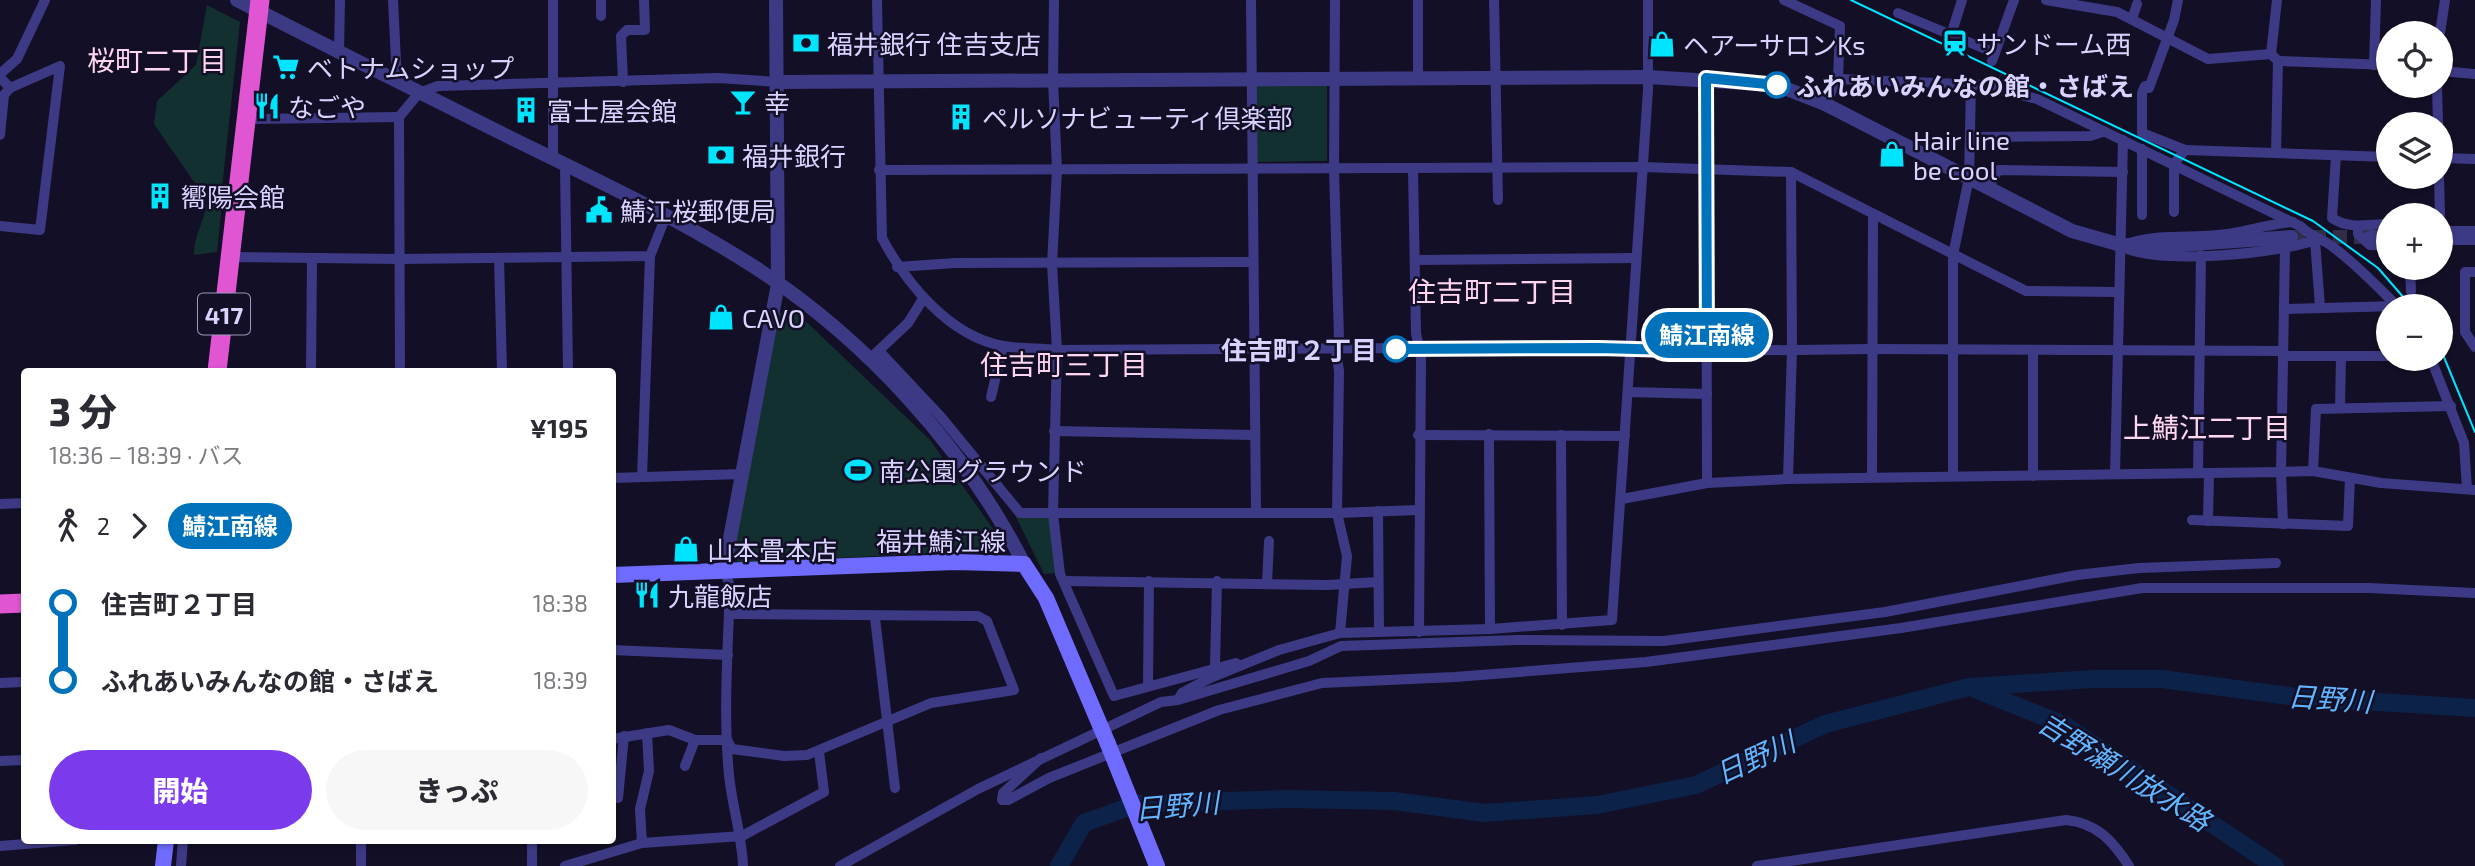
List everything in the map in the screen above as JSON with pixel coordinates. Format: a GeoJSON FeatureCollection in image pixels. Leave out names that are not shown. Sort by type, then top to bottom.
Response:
{"type":"FeatureCollection","features":[{"type":"Feature","properties":{"kind":"highway","name":"417"},"geometry":{"type":"LineString","coordinates":[[217,368],[259,6]]}},
{"type":"Feature","properties":{"kind":"highway"},"geometry":{"type":"LineString","coordinates":[[0,604],[21,603]]}},
{"type":"Feature","properties":{"kind":"main road","name":"福井鯖江線"},"geometry":{"type":"LineString","coordinates":[[616,575],[955,562],[1024,564],[1046,598],[1157,866]]}},
{"type":"Feature","properties":{"kind":"main road"},"geometry":{"type":"LineString","coordinates":[[163,866],[166,844]]}},
{"type":"Feature","properties":{"kind":"street"},"geometry":{"type":"LineString","coordinates":[[10,89],[0,75],[17,59],[33,31],[45,0]]}},
{"type":"Feature","properties":{"kind":"street"},"geometry":{"type":"LineString","coordinates":[[237,0],[259,6],[397,82],[666,216],[778,284],[827,321],[891,382],[957,458],[1006,530],[1024,564]]}},
{"type":"Feature","properties":{"kind":"street"},"geometry":{"type":"LineString","coordinates":[[339,52],[340,0]]}},
{"type":"Feature","properties":{"kind":"street"},"geometry":{"type":"LineString","coordinates":[[393,0],[397,82]]}},
{"type":"Feature","properties":{"kind":"street"},"geometry":{"type":"LineString","coordinates":[[553,0],[555,83],[566,257],[568,368]]}},
{"type":"Feature","properties":{"kind":"street"},"geometry":{"type":"LineString","coordinates":[[601,0],[601,16]]}},
{"type":"Feature","properties":{"kind":"street"},"geometry":{"type":"LineString","coordinates":[[623,82],[621,36],[627,30],[645,30],[644,0]]}},
{"type":"Feature","properties":{"kind":"street"},"geometry":{"type":"LineString","coordinates":[[743,866],[742,836],[729,777],[727,655],[730,586],[724,570],[778,284],[776,0]]}},
{"type":"Feature","properties":{"kind":"street"},"geometry":{"type":"LineString","coordinates":[[877,0],[882,238],[897,267],[923,299],[977,338],[1003,346],[1057,350],[1255,348],[1336,351],[1418,348],[1707,351],[2200,349],[2376,356]]}},
{"type":"Feature","properties":{"kind":"street"},"geometry":{"type":"LineString","coordinates":[[1054,0],[1056,63],[1053,80],[1057,170],[1052,264],[1057,350],[1054,431],[1057,445],[1053,514],[1060,574],[1114,695],[1215,666],[1256,660]]}},
{"type":"Feature","properties":{"kind":"street"},"geometry":{"type":"LineString","coordinates":[[1251,0],[1256,512]]}},
{"type":"Feature","properties":{"kind":"street"},"geometry":{"type":"LineString","coordinates":[[1335,0],[1334,170],[1339,338],[1336,351],[1339,370],[1337,513],[1347,556],[1340,633]]}},
{"type":"Feature","properties":{"kind":"street"},"geometry":{"type":"LineString","coordinates":[[1418,0],[1418,78]]}},
{"type":"Feature","properties":{"kind":"street"},"geometry":{"type":"LineString","coordinates":[[1494,0],[1498,200]]}},
{"type":"Feature","properties":{"kind":"street"},"geometry":{"type":"LineString","coordinates":[[1178,701],[1182,693],[1210,678],[1279,650],[1340,633],[1490,629],[1612,620],[1643,167],[1648,77],[1648,0]]}},
{"type":"Feature","properties":{"kind":"street"},"geometry":{"type":"LineString","coordinates":[[1784,0],[1840,26],[1838,79],[1825,104]]}},
{"type":"Feature","properties":{"kind":"street"},"geometry":{"type":"LineString","coordinates":[[1951,35],[1962,0]]}},
{"type":"Feature","properties":{"kind":"street"},"geometry":{"type":"LineString","coordinates":[[1898,12],[1994,57],[2014,0]]}},
{"type":"Feature","properties":{"kind":"street"},"geometry":{"type":"LineString","coordinates":[[2046,0],[2081,8],[2099,7],[2132,19],[2208,59],[2274,57],[2374,65],[2376,0]]}},
{"type":"Feature","properties":{"kind":"street"},"geometry":{"type":"LineString","coordinates":[[2178,0],[2174,20],[2150,89],[2145,86],[2142,93],[2142,133],[2185,150],[2376,157]]}},
{"type":"Feature","properties":{"kind":"street"},"geometry":{"type":"LineString","coordinates":[[2276,152],[2274,57],[2277,0]]}},
{"type":"Feature","properties":{"kind":"street"},"geometry":{"type":"LineString","coordinates":[[2442,21],[2445,0]]}},
{"type":"Feature","properties":{"kind":"street"},"geometry":{"type":"LineString","coordinates":[[2132,19],[2137,4]]}},
{"type":"Feature","properties":{"kind":"street"},"geometry":{"type":"LineString","coordinates":[[0,135],[4,94],[60,66],[40,230],[0,226]]}},
{"type":"Feature","properties":{"kind":"street"},"geometry":{"type":"LineString","coordinates":[[2453,72],[2475,74]]}},
{"type":"Feature","properties":{"kind":"street"},"geometry":{"type":"LineString","coordinates":[[400,368],[399,117],[419,93],[438,86],[718,78],[778,82],[1706,78],[1777,85],[1825,104],[2072,231],[2151,256],[2201,255],[2290,236],[2315,240]]}},
{"type":"Feature","properties":{"kind":"street"},"geometry":{"type":"LineString","coordinates":[[1706,78],[1707,483]]}},
{"type":"Feature","properties":{"kind":"street"},"geometry":{"type":"LineString","coordinates":[[1838,79],[1971,85],[1985,80],[2037,99],[2174,164],[2290,236]]}},
{"type":"Feature","properties":{"kind":"street"},"geometry":{"type":"LineString","coordinates":[[1953,476],[1953,255],[1969,178],[1971,85]]}},
{"type":"Feature","properties":{"kind":"street"},"geometry":{"type":"LineString","coordinates":[[247,119],[399,117]]}},
{"type":"Feature","properties":{"kind":"street"},"geometry":{"type":"LineString","coordinates":[[1970,137],[2090,136],[2103,132]]}},
{"type":"Feature","properties":{"kind":"street"},"geometry":{"type":"LineString","coordinates":[[2115,474],[2117,292],[2121,245],[2123,140]]}},
{"type":"Feature","properties":{"kind":"street"},"geometry":{"type":"LineString","coordinates":[[2142,215],[2143,149]]}},
{"type":"Feature","properties":{"kind":"street"},"geometry":{"type":"LineString","coordinates":[[2174,212],[2174,164],[2185,150]]}},
{"type":"Feature","properties":{"kind":"street"},"geometry":{"type":"LineString","coordinates":[[2336,155],[2332,218],[2342,225],[2376,225]]}},
{"type":"Feature","properties":{"kind":"street"},"geometry":{"type":"LineString","coordinates":[[2453,159],[2475,159]]}},
{"type":"Feature","properties":{"kind":"street"},"geometry":{"type":"LineString","coordinates":[[879,170],[1643,167],[1791,172],[1873,216],[2026,291],[2117,292]]}},
{"type":"Feature","properties":{"kind":"street"},"geometry":{"type":"LineString","coordinates":[[1413,170],[1418,348],[1421,358],[1418,435],[1421,450],[1418,510],[1419,632]]}},
{"type":"Feature","properties":{"kind":"street"},"geometry":{"type":"LineString","coordinates":[[1989,187],[1998,170],[2123,172]]}},
{"type":"Feature","properties":{"kind":"street"},"geometry":{"type":"LineString","coordinates":[[1788,479],[1793,350],[1791,172]]}},
{"type":"Feature","properties":{"kind":"street"},"geometry":{"type":"LineString","coordinates":[[642,477],[650,256],[666,216]]}},
{"type":"Feature","properties":{"kind":"street"},"geometry":{"type":"LineString","coordinates":[[1872,477],[1873,216]]}},
{"type":"Feature","properties":{"kind":"street"},"geometry":{"type":"LineString","coordinates":[[2358,227],[2358,234],[2370,245],[2376,245]]}},
{"type":"Feature","properties":{"kind":"street"},"geometry":{"type":"LineString","coordinates":[[2453,231],[2475,231]]}},
{"type":"Feature","properties":{"kind":"street"},"geometry":{"type":"LineString","coordinates":[[2121,245],[2165,246],[2290,236],[2315,240],[2329,243],[2355,264],[2384,294]]}},
{"type":"Feature","properties":{"kind":"street"},"geometry":{"type":"LineString","coordinates":[[2283,524],[2281,472],[2284,309],[2290,236]]}},
{"type":"Feature","properties":{"kind":"street"},"geometry":{"type":"LineString","coordinates":[[2371,237],[2376,237]]}},
{"type":"Feature","properties":{"kind":"street"},"geometry":{"type":"LineString","coordinates":[[2453,238],[2475,238]]}},
{"type":"Feature","properties":{"kind":"street"},"geometry":{"type":"LineString","coordinates":[[2315,240],[2320,307]]}},
{"type":"Feature","properties":{"kind":"street"},"geometry":{"type":"LineString","coordinates":[[2201,255],[2200,349],[2208,521]]}},
{"type":"Feature","properties":{"kind":"street"},"geometry":{"type":"LineString","coordinates":[[230,257],[399,259],[650,256]]}},
{"type":"Feature","properties":{"kind":"street"},"geometry":{"type":"LineString","coordinates":[[499,258],[502,368]]}},
{"type":"Feature","properties":{"kind":"street"},"geometry":{"type":"LineString","coordinates":[[1416,260],[1636,258]]}},
{"type":"Feature","properties":{"kind":"street"},"geometry":{"type":"LineString","coordinates":[[311,368],[312,259]]}},
{"type":"Feature","properties":{"kind":"street"},"geometry":{"type":"LineString","coordinates":[[897,267],[1252,262]]}},
{"type":"Feature","properties":{"kind":"street"},"geometry":{"type":"LineString","coordinates":[[2467,272],[2471,318],[2465,332],[2475,347]]}},
{"type":"Feature","properties":{"kind":"street"},"geometry":{"type":"LineString","coordinates":[[2410,280],[2410,291]]}},
{"type":"Feature","properties":{"kind":"street"},"geometry":{"type":"LineString","coordinates":[[865,358],[880,352],[908,323],[923,299]]}},
{"type":"Feature","properties":{"kind":"street"},"geometry":{"type":"LineString","coordinates":[[2284,309],[2376,306]]}},
{"type":"Feature","properties":{"kind":"street"},"geometry":{"type":"LineString","coordinates":[[991,397],[1003,346]]}},
{"type":"Feature","properties":{"kind":"street"},"geometry":{"type":"LineString","coordinates":[[2033,351],[2034,476]]}},
{"type":"Feature","properties":{"kind":"street"},"geometry":{"type":"LineString","coordinates":[[880,352],[942,417],[1020,513],[1337,513],[1418,510]]}},
{"type":"Feature","properties":{"kind":"street"},"geometry":{"type":"LineString","coordinates":[[2340,408],[2341,356]]}},
{"type":"Feature","properties":{"kind":"street"},"geometry":{"type":"LineString","coordinates":[[1622,499],[1707,483],[1788,479],[2314,471],[2350,478],[2471,490],[2463,443],[2436,371]]}},
{"type":"Feature","properties":{"kind":"street"},"geometry":{"type":"LineString","coordinates":[[1628,392],[1707,394]]}},
{"type":"Feature","properties":{"kind":"street"},"geometry":{"type":"LineString","coordinates":[[2314,471],[2316,409],[2451,406]]}},
{"type":"Feature","properties":{"kind":"street"},"geometry":{"type":"LineString","coordinates":[[1054,431],[1254,435]]}},
{"type":"Feature","properties":{"kind":"street"},"geometry":{"type":"LineString","coordinates":[[1489,434],[1490,629]]}},
{"type":"Feature","properties":{"kind":"street"},"geometry":{"type":"LineString","coordinates":[[1418,435],[1625,436]]}},
{"type":"Feature","properties":{"kind":"street"},"geometry":{"type":"LineString","coordinates":[[1561,435],[1562,625]]}},
{"type":"Feature","properties":{"kind":"street"},"geometry":{"type":"LineString","coordinates":[[616,478],[742,474]]}},
{"type":"Feature","properties":{"kind":"street"},"geometry":{"type":"LineString","coordinates":[[2192,520],[2348,526],[2350,478]]}},
{"type":"Feature","properties":{"kind":"street"},"geometry":{"type":"LineString","coordinates":[[0,503],[21,503]]}},
{"type":"Feature","properties":{"kind":"street"},"geometry":{"type":"LineString","coordinates":[[1378,512],[1379,631]]}},
{"type":"Feature","properties":{"kind":"street"},"geometry":{"type":"LineString","coordinates":[[1267,583],[1269,541]]}},
{"type":"Feature","properties":{"kind":"street"},"geometry":{"type":"LineString","coordinates":[[840,866],[1041,758],[1105,737],[1161,702],[1178,701],[1309,661],[1341,646],[1517,640],[1664,641],[1885,612],[2077,575],[2139,568],[2276,563]]}},
{"type":"Feature","properties":{"kind":"street"},"geometry":{"type":"LineString","coordinates":[[1064,581],[1217,581],[1327,585],[1378,582]]}},
{"type":"Feature","properties":{"kind":"street"},"geometry":{"type":"LineString","coordinates":[[1149,581],[1149,686]]}},
{"type":"Feature","properties":{"kind":"street"},"geometry":{"type":"LineString","coordinates":[[1215,666],[1217,581]]}},
{"type":"Feature","properties":{"kind":"street"},"geometry":{"type":"LineString","coordinates":[[1041,758],[1003,793],[1002,800],[1008,800],[1049,778],[1219,710],[1322,682],[1455,677],[1646,662],[1901,628],[2142,588],[2369,588],[2475,593]]}},
{"type":"Feature","properties":{"kind":"street"},"geometry":{"type":"LineString","coordinates":[[727,740],[732,749],[784,756],[819,752],[950,698],[1014,690],[987,621],[978,617],[875,618],[729,614]]}},
{"type":"Feature","properties":{"kind":"street"},"geometry":{"type":"LineString","coordinates":[[875,618],[895,788]]}},
{"type":"Feature","properties":{"kind":"street"},"geometry":{"type":"LineString","coordinates":[[616,650],[727,655]]}},
{"type":"Feature","properties":{"kind":"street"},"geometry":{"type":"LineString","coordinates":[[0,683],[21,682]]}},
{"type":"Feature","properties":{"kind":"street"},"geometry":{"type":"LineString","coordinates":[[618,798],[618,738],[669,730],[695,740],[727,740]]}},
{"type":"Feature","properties":{"kind":"street"},"geometry":{"type":"LineString","coordinates":[[642,843],[640,809],[649,771],[647,733]]}},
{"type":"Feature","properties":{"kind":"street"},"geometry":{"type":"LineString","coordinates":[[685,766],[695,740]]}},
{"type":"Feature","properties":{"kind":"street"},"geometry":{"type":"LineString","coordinates":[[565,866],[642,843],[742,836],[824,792],[819,752]]}},
{"type":"Feature","properties":{"kind":"street"},"geometry":{"type":"LineString","coordinates":[[0,761],[21,760]]}},
{"type":"Feature","properties":{"kind":"street"},"geometry":{"type":"LineString","coordinates":[[1758,866],[2066,820],[2085,822],[2113,841],[2129,866]]}},
{"type":"Feature","properties":{"kind":"street"},"geometry":{"type":"LineString","coordinates":[[0,846],[25,844]]}},
{"type":"Feature","properties":{"kind":"street"},"geometry":{"type":"LineString","coordinates":[[181,866],[183,844]]}},
{"type":"Feature","properties":{"kind":"street"},"geometry":{"type":"LineString","coordinates":[[361,844],[361,866]]}},
{"type":"Feature","properties":{"kind":"street"},"geometry":{"type":"LineString","coordinates":[[532,844],[532,866]]}},
{"type":"Feature","properties":{"kind":"green space"},"geometry":{"type":"Polygon","coordinates":[[[207,5],[240,22],[222,188],[201,186],[194,182],[154,124],[157,101],[196,65],[207,5]]]}},
{"type":"Feature","properties":{"kind":"green space"},"geometry":{"type":"Polygon","coordinates":[[[1257,85],[1327,85],[1327,161],[1257,162],[1257,85]]]}},
{"type":"Feature","properties":{"kind":"green space"},"geometry":{"type":"Polygon","coordinates":[[[207,203],[222,204],[217,252],[194,255],[196,241],[207,203]]]}},
{"type":"Feature","properties":{"kind":"green space","name":"南公園グラウンド"},"geometry":{"type":"Polygon","coordinates":[[[793,309],[930,440],[999,537],[998,550],[739,563],[729,552],[779,313],[793,309]]]}},
{"type":"Feature","properties":{"kind":"green space"},"geometry":{"type":"Polygon","coordinates":[[[1015,515],[1052,515],[1058,573],[1044,574],[1015,515]]]}},
{"type":"Feature","properties":{"kind":"waterway","name":"日野川"},"geometry":{"type":"LineString","coordinates":[[1059,866],[1084,823],[1137,804],[1287,799],[1394,801],[1485,813],[1597,805],[1696,785],[1825,724],[1969,687],[2093,679],[2162,679],[2297,697],[2475,708]]}},
{"type":"Feature","properties":{"kind":"waterway","name":"吉野瀬川放水路"},"geometry":{"type":"LineString","coordinates":[[1975,689],[2064,725],[2275,866]]}},
{"type":"Feature","properties":{"kind":"tunnel"},"geometry":{"type":"LineString","coordinates":[[2291,237],[2371,237]]}},
{"type":"Feature","properties":{"kind":"tram line"},"geometry":{"type":"LineString","coordinates":[[1851,0],[2313,221],[2378,268],[2401,294]]}},
{"type":"Feature","properties":{"kind":"tram line"},"geometry":{"type":"LineString","coordinates":[[2450,371],[2475,432]]}},
{"type":"Feature","properties":{"kind":"bus line","name":"鯖江南線"},"geometry":{"type":"LineString","coordinates":[[1396,349],[1599,348],[1707,351],[1706,78],[1777,85]]}},
{"type":"Feature","properties":{"kind":"place","name":"福井銀行 住吉支店"},"geometry":{"type":"Point","coordinates":[806,43]}},
{"type":"Feature","properties":{"kind":"place","name":"サンドーム西"},"geometry":{"type":"Point","coordinates":[1955,43]}},
{"type":"Feature","properties":{"kind":"place","name":"ヘアーサロンKs"},"geometry":{"type":"Point","coordinates":[1662,44]}},
{"type":"Feature","properties":{"kind":"place","name":"ベトナムショップ"},"geometry":{"type":"Point","coordinates":[286,67]}},
{"type":"Feature","properties":{"kind":"place","name":"ふれあいみんなの館・さばえ"},"geometry":{"type":"Point","coordinates":[1777,85]}},
{"type":"Feature","properties":{"kind":"place","name":"幸"},"geometry":{"type":"Point","coordinates":[743,102]}},
{"type":"Feature","properties":{"kind":"place","name":"なごや"},"geometry":{"type":"Point","coordinates":[267,106]}},
{"type":"Feature","properties":{"kind":"place","name":"富士屋会館"},"geometry":{"type":"Point","coordinates":[526,110]}},
{"type":"Feature","properties":{"kind":"place","name":"ペルソナビューティ倶楽部"},"geometry":{"type":"Point","coordinates":[961,117]}},
{"type":"Feature","properties":{"kind":"place","name":"Hair line be cool"},"geometry":{"type":"Point","coordinates":[1892,154]}},
{"type":"Feature","properties":{"kind":"place","name":"福井銀行"},"geometry":{"type":"Point","coordinates":[721,155]}},
{"type":"Feature","properties":{"kind":"place","name":"嚮陽会館"},"geometry":{"type":"Point","coordinates":[160,196]}},
{"type":"Feature","properties":{"kind":"place","name":"鯖江桜郵便局"},"geometry":{"type":"Point","coordinates":[599,210]}},
{"type":"Feature","properties":{"kind":"place","name":"CAVO"},"geometry":{"type":"Point","coordinates":[721,317]}},
{"type":"Feature","properties":{"kind":"place","name":"住吉町２丁目"},"geometry":{"type":"Point","coordinates":[1396,349]}},
{"type":"Feature","properties":{"kind":"place","name":"南公園グラウンド"},"geometry":{"type":"Point","coordinates":[858,470]}},
{"type":"Feature","properties":{"kind":"place","name":"山本畳本店"},"geometry":{"type":"Point","coordinates":[686,549]}},
{"type":"Feature","properties":{"kind":"place","name":"九龍飯店"},"geometry":{"type":"Point","coordinates":[647,595]}},
{"type":"Feature","properties":{"kind":"district","name":"桜町二丁目"},"geometry":{"type":"Point","coordinates":[157,60]}},
{"type":"Feature","properties":{"kind":"district","name":"住吉町二丁目"},"geometry":{"type":"Point","coordinates":[1492,291]}},
{"type":"Feature","properties":{"kind":"district","name":"住吉町三丁目"},"geometry":{"type":"Point","coordinates":[1064,364]}},
{"type":"Feature","properties":{"kind":"district","name":"上鯖江二丁目"},"geometry":{"type":"Point","coordinates":[2207,427]}}]}
